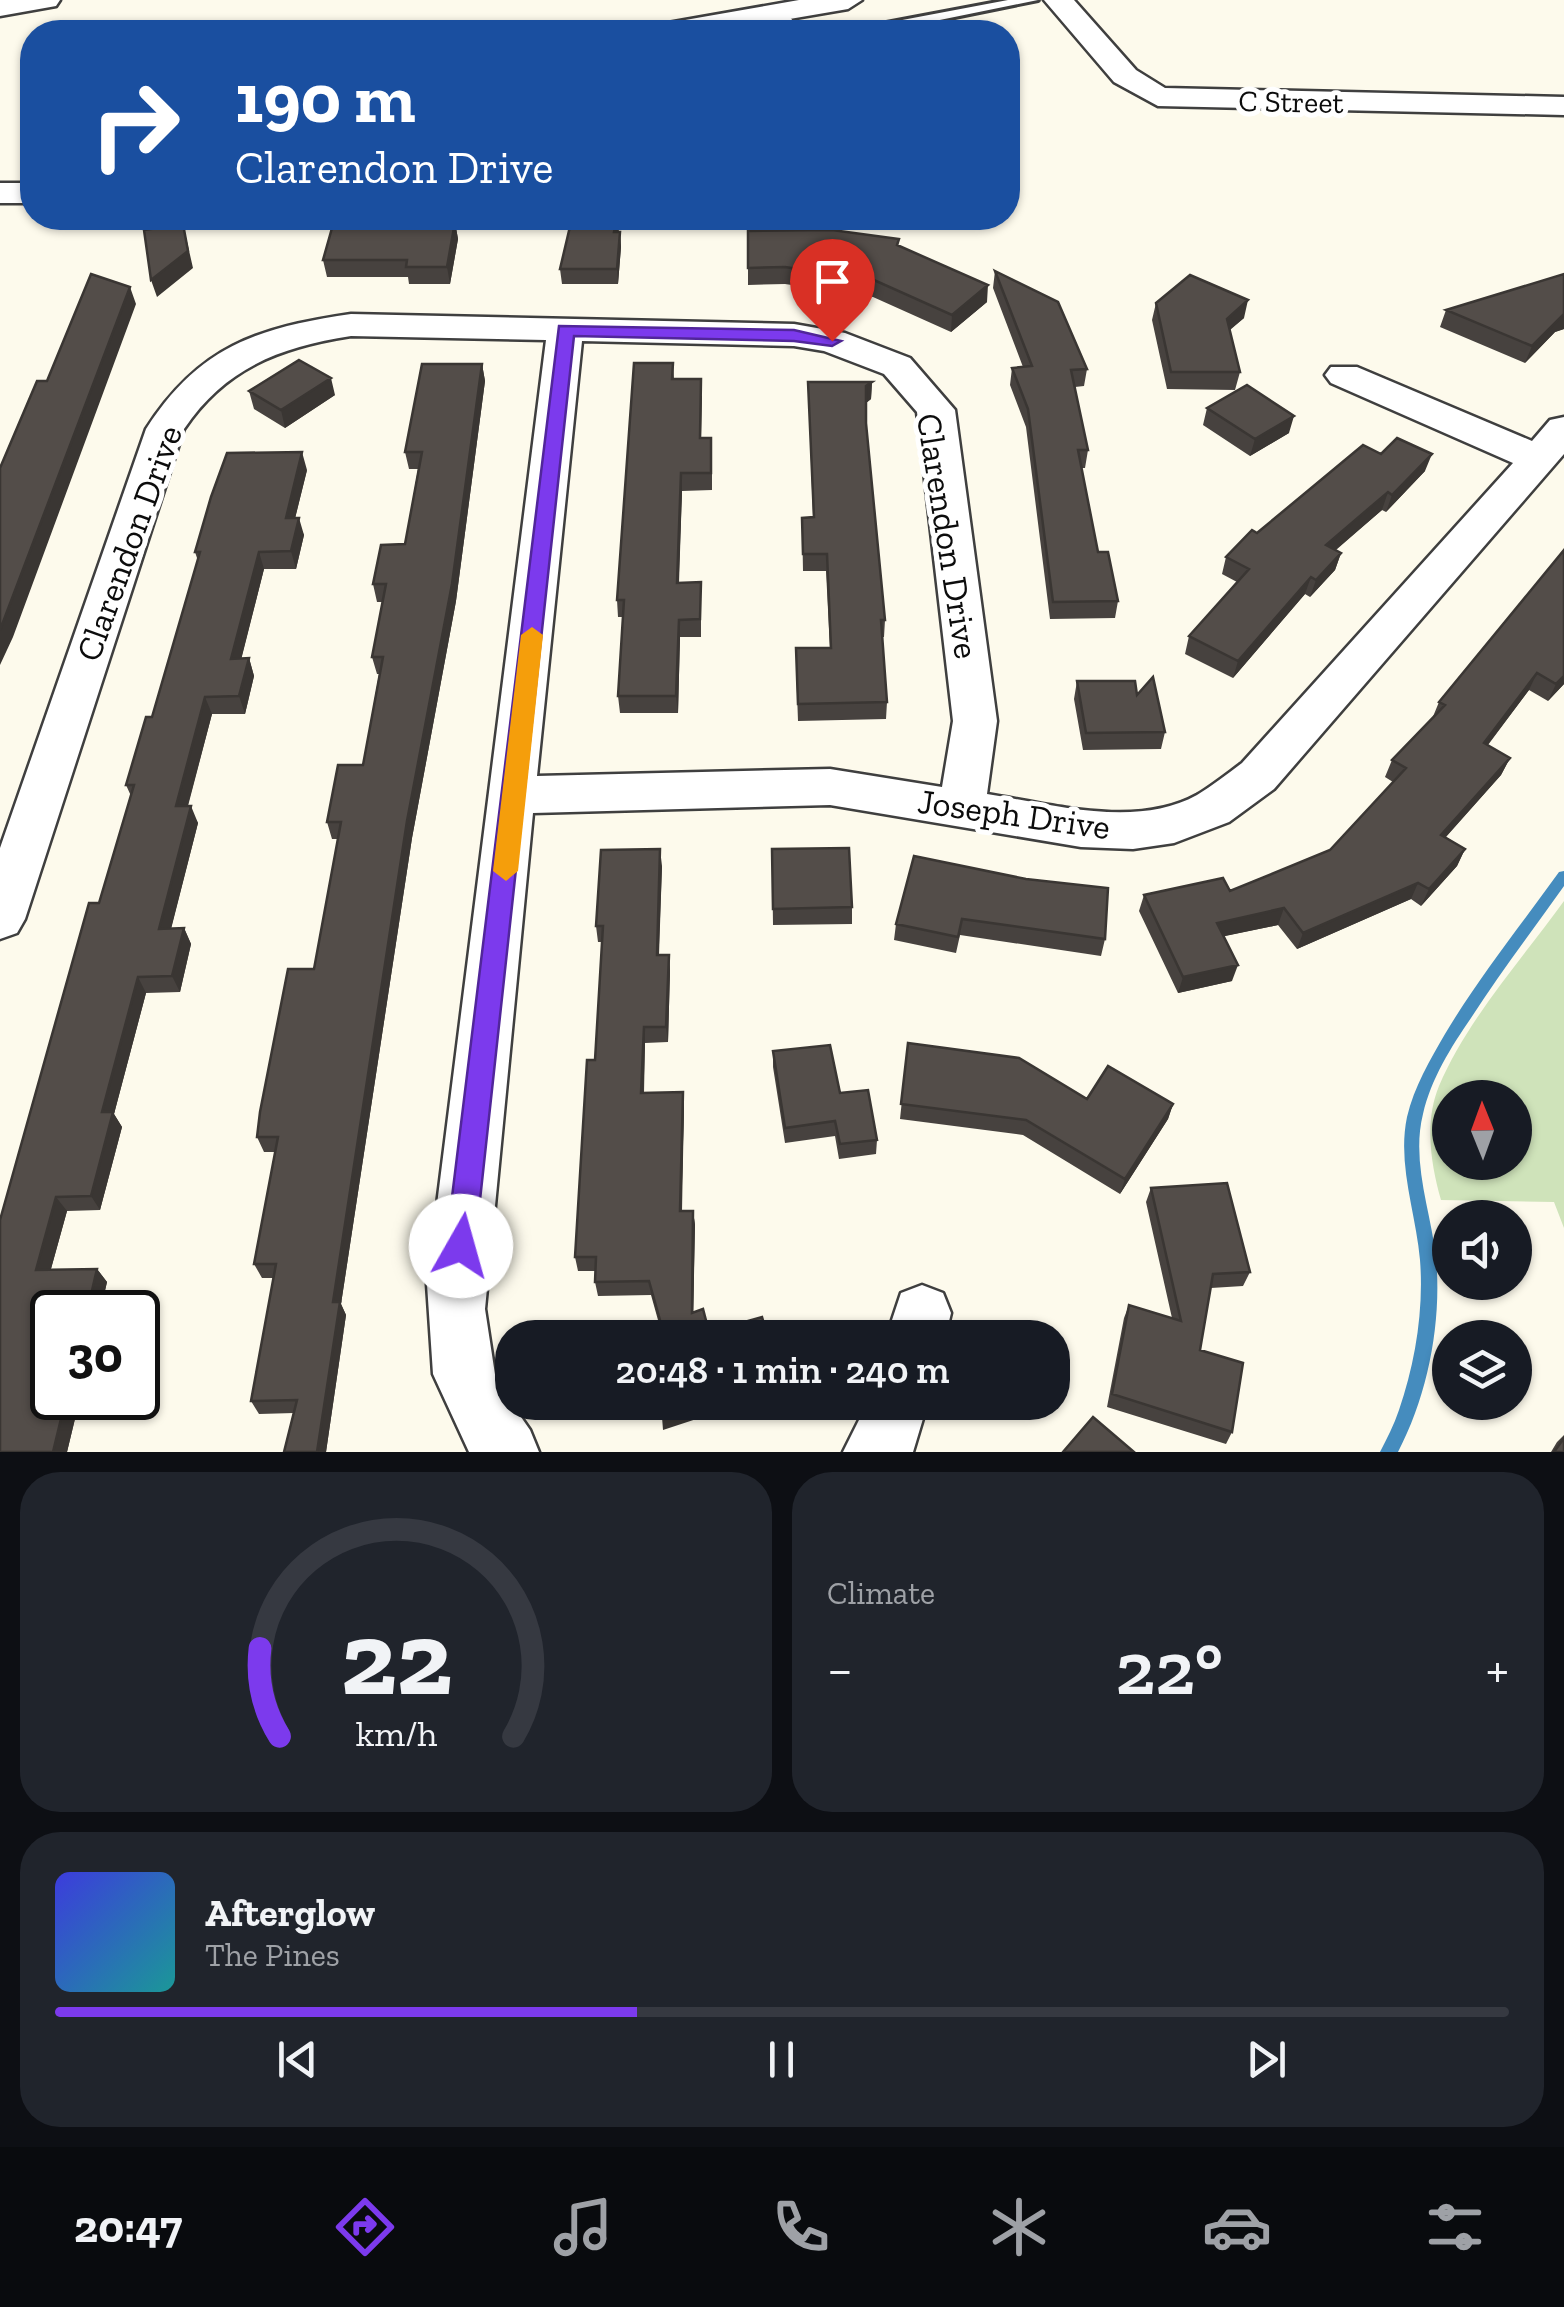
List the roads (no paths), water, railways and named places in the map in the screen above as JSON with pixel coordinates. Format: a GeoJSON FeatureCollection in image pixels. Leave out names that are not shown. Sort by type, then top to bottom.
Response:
{"type":"FeatureCollection","features":[{"type":"Feature","properties":{"kind":"street"},"geometry":{"type":"LineString","coordinates":[[0,8],[46,0]]}},
{"type":"Feature","properties":{"kind":"street"},"geometry":{"type":"LineString","coordinates":[[765,16],[848,0]]}},
{"type":"Feature","properties":{"kind":"street","name":"C Street"},"geometry":{"type":"LineString","coordinates":[[1058,0],[1125,76],[1158,97],[1564,106]]}},
{"type":"Feature","properties":{"kind":"street","name":"Clarendon Drive"},"geometry":{"type":"LineString","coordinates":[[0,919],[165,429],[225,346],[350,326],[794,335],[832,341],[897,366],[918,384],[936,410],[975,721],[962,809]]}},
{"type":"Feature","properties":{"kind":"street"},"geometry":{"type":"LineString","coordinates":[[508,1452],[468,1396],[454,1340],[456,1284],[515,795],[565,330]]}},
{"type":"Feature","properties":{"kind":"street"},"geometry":{"type":"LineString","coordinates":[[1344,374],[1551,444]]}},
{"type":"Feature","properties":{"kind":"street","name":"Joseph Drive"},"geometry":{"type":"LineString","coordinates":[[515,795],[830,788],[1081,828],[1133,830],[1174,824],[1212,809],[1258,776],[1551,444]]}},
{"type":"Feature","properties":{"kind":"street"},"geometry":{"type":"LineString","coordinates":[[874,1452],[890,1434],[894,1420]]}},
{"type":"Feature","properties":{"kind":"lane"},"geometry":{"type":"LineString","coordinates":[[924,20],[1031,0]]}},
{"type":"Feature","properties":{"kind":"waterway"},"geometry":{"type":"LineString","coordinates":[[1389,1452],[1415,1385],[1428,1305],[1428,1259],[1412,1151],[1415,1115],[1424,1088],[1458,1026],[1564,876]]}}]}
